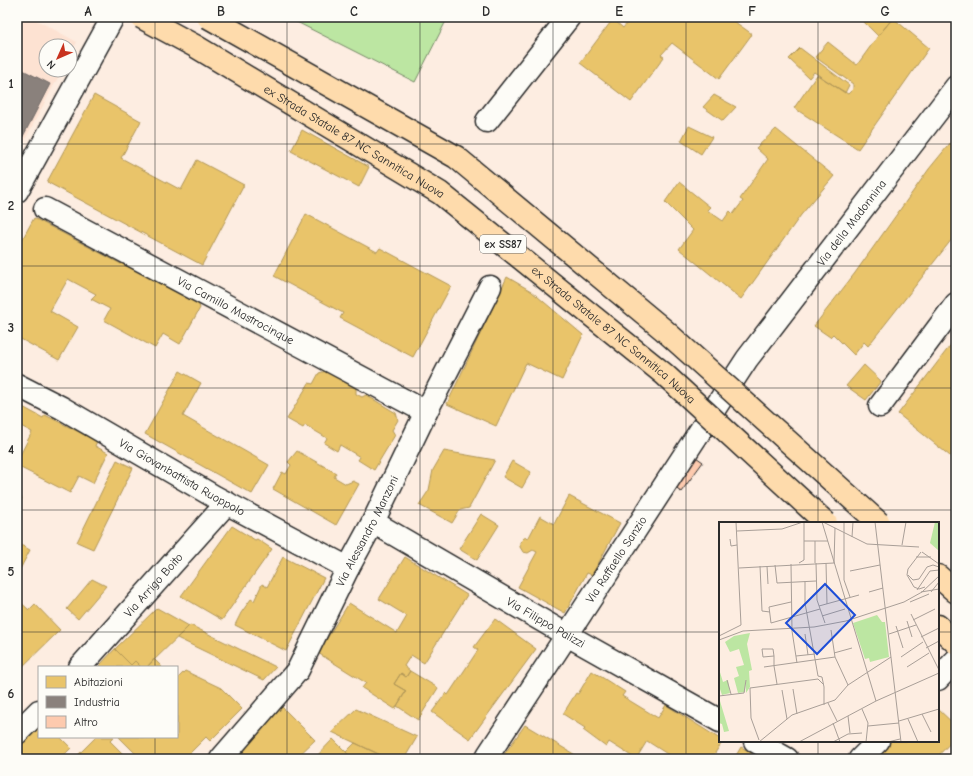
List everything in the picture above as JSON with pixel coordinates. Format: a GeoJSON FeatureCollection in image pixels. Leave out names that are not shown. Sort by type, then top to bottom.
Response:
{"type":"FeatureCollection","features":[{"type":"Feature","properties":{"kind":"highway","name":"ex Strada Statale 87 NC Sannitica Nuova"},"geometry":{"type":"LineString","coordinates":[[141,17],[195,46],[440,193],[664,374],[825,522]]}},
{"type":"Feature","properties":{"kind":"highway","name":"ex SS87"},"geometry":{"type":"LineString","coordinates":[[208,17],[456,157],[664,330],[878,522]]}},
{"type":"Feature","properties":{"kind":"highway"},"geometry":{"type":"LineString","coordinates":[[939,577],[956,592]]}},
{"type":"Feature","properties":{"kind":"highway"},"geometry":{"type":"LineString","coordinates":[[939,627],[956,643]]}},
{"type":"Feature","properties":{"kind":"street"},"geometry":{"type":"LineString","coordinates":[[17,192],[113,17]]}},
{"type":"Feature","properties":{"kind":"street"},"geometry":{"type":"LineString","coordinates":[[487,121],[569,17]]}},
{"type":"Feature","properties":{"kind":"street","name":"Via della Madonnina"},"geometry":{"type":"LineString","coordinates":[[747,359],[956,87]]}},
{"type":"Feature","properties":{"kind":"street","name":"Via Camillo Mastrocinque"},"geometry":{"type":"LineString","coordinates":[[45,209],[426,412]]}},
{"type":"Feature","properties":{"kind":"street","name":"Via Alessandro Manzoni"},"geometry":{"type":"LineString","coordinates":[[221,759],[298,670],[490,287]]}},
{"type":"Feature","properties":{"kind":"street"},"geometry":{"type":"LineString","coordinates":[[880,406],[956,304]]}},
{"type":"Feature","properties":{"kind":"street","name":"Via Raffaello Sanzio"},"geometry":{"type":"LineString","coordinates":[[487,759],[488,755],[747,359]]}},
{"type":"Feature","properties":{"kind":"street","name":"Via Giovanbattista Ruoppolo"},"geometry":{"type":"LineString","coordinates":[[17,385],[62,408],[227,503],[348,568]]}},
{"type":"Feature","properties":{"kind":"street","name":"Via Arrigo Boito"},"geometry":{"type":"LineString","coordinates":[[81,666],[227,503]]}},
{"type":"Feature","properties":{"kind":"street","name":"Via Filippo Palizzi"},"geometry":{"type":"LineString","coordinates":[[373,522],[567,635],[719,720]]}},
{"type":"Feature","properties":{"kind":"street"},"geometry":{"type":"LineString","coordinates":[[939,678],[956,660]]}},
{"type":"Feature","properties":{"kind":"street"},"geometry":{"type":"LineString","coordinates":[[17,733],[38,712]]}},
{"type":"Feature","properties":{"kind":"street"},"geometry":{"type":"LineString","coordinates":[[757,742],[787,759]]}},
{"type":"Feature","properties":{"kind":"street"},"geometry":{"type":"LineString","coordinates":[[860,759],[877,742]]}},
{"type":"Feature","properties":{"kind":"shaded area"},"geometry":{"type":"Polygon","coordinates":[[[17,17],[31,17],[70,38],[38,38],[38,78],[58,78],[17,155],[17,17]]]}},
{"type":"Feature","properties":{"kind":"green space"},"geometry":{"type":"Polygon","coordinates":[[[287,17],[448,17],[415,82],[287,17]]]}},
{"type":"Feature","properties":{"kind":"building: Abitazioni"},"geometry":{"type":"Polygon","coordinates":[[[632,17],[728,17],[752,34],[719,79],[672,43],[661,55],[664,57],[631,102],[580,63],[613,19],[623,28],[632,17]]]}},
{"type":"Feature","properties":{"kind":"building: Abitazioni"},"geometry":{"type":"Polygon","coordinates":[[[859,17],[892,17],[893,18],[878,36],[859,17]]]}},
{"type":"Feature","properties":{"kind":"building: Abitazioni"},"geometry":{"type":"Polygon","coordinates":[[[893,18],[929,48],[858,149],[794,108],[817,75],[848,94],[853,89],[853,84],[815,57],[828,42],[857,65],[893,18]]]}},
{"type":"Feature","properties":{"kind":"building: Abitazioni"},"geometry":{"type":"Polygon","coordinates":[[[800,48],[849,85],[845,93],[814,72],[809,78],[789,59],[800,48]]]}},
{"type":"Feature","properties":{"kind":"building: Abitazioni"},"geometry":{"type":"Polygon","coordinates":[[[94,95],[141,121],[121,158],[181,190],[197,160],[244,185],[202,265],[47,182],[94,95]]]}},
{"type":"Feature","properties":{"kind":"building: Abitazioni"},"geometry":{"type":"Polygon","coordinates":[[[714,95],[736,107],[723,121],[703,107],[714,95]]]}},
{"type":"Feature","properties":{"kind":"building: Abitazioni"},"geometry":{"type":"Polygon","coordinates":[[[689,126],[712,137],[701,154],[681,141],[689,126]]]}},
{"type":"Feature","properties":{"kind":"building: Abitazioni"},"geometry":{"type":"Polygon","coordinates":[[[776,129],[834,176],[801,215],[741,299],[679,249],[693,230],[665,202],[679,182],[710,207],[707,210],[723,221],[730,211],[733,214],[743,201],[740,199],[768,159],[756,148],[776,129]]]}},
{"type":"Feature","properties":{"kind":"building: Abitazioni"},"geometry":{"type":"Polygon","coordinates":[[[302,130],[369,167],[359,187],[291,151],[302,130]]]}},
{"type":"Feature","properties":{"kind":"building: Abitazioni"},"geometry":{"type":"Polygon","coordinates":[[[956,136],[956,234],[868,346],[864,342],[854,355],[833,334],[830,337],[814,326],[855,273],[929,169],[956,136]]]}},
{"type":"Feature","properties":{"kind":"building: Abitazioni"},"geometry":{"type":"Polygon","coordinates":[[[306,214],[377,252],[380,248],[451,286],[413,357],[340,318],[343,313],[274,276],[306,214]]]}},
{"type":"Feature","properties":{"kind":"building: Abitazioni"},"geometry":{"type":"Polygon","coordinates":[[[34,218],[121,264],[121,261],[198,303],[200,308],[180,344],[163,334],[155,348],[104,320],[110,309],[91,299],[96,294],[68,279],[50,311],[78,327],[59,360],[17,337],[17,249],[34,218]]]}},
{"type":"Feature","properties":{"kind":"building: Abitazioni"},"geometry":{"type":"Polygon","coordinates":[[[507,277],[531,291],[583,335],[562,380],[526,363],[496,426],[447,404],[507,277]]]}},
{"type":"Feature","properties":{"kind":"building: Abitazioni"},"geometry":{"type":"Polygon","coordinates":[[[956,338],[956,459],[955,460],[898,414],[956,338]]]}},
{"type":"Feature","properties":{"kind":"building: Abitazioni"},"geometry":{"type":"Polygon","coordinates":[[[864,365],[881,381],[866,400],[846,386],[864,365]]]}},
{"type":"Feature","properties":{"kind":"building: Abitazioni"},"geometry":{"type":"Polygon","coordinates":[[[180,371],[201,383],[183,416],[269,465],[252,494],[145,434],[180,371]]]}},
{"type":"Feature","properties":{"kind":"building: Abitazioni"},"geometry":{"type":"Polygon","coordinates":[[[326,371],[356,388],[356,394],[362,397],[366,395],[396,413],[398,420],[392,430],[395,435],[374,470],[358,460],[360,457],[340,445],[337,451],[324,443],[327,438],[305,425],[303,428],[287,419],[309,383],[313,384],[319,373],[326,371]]]}},
{"type":"Feature","properties":{"kind":"building: Abitazioni"},"geometry":{"type":"Polygon","coordinates":[[[17,404],[43,418],[45,415],[97,441],[95,446],[108,453],[93,483],[79,476],[70,493],[17,466],[17,461],[32,432],[19,425],[17,429],[17,404]]]}},
{"type":"Feature","properties":{"kind":"building: Abitazioni"},"geometry":{"type":"Polygon","coordinates":[[[297,451],[336,473],[334,477],[346,484],[353,481],[359,484],[336,525],[273,489],[282,472],[286,474],[291,465],[288,462],[297,451]]]}},
{"type":"Feature","properties":{"kind":"building: Abitazioni"},"geometry":{"type":"Polygon","coordinates":[[[444,451],[495,460],[469,508],[460,510],[452,523],[419,505],[429,490],[433,470],[444,451]]]}},
{"type":"Feature","properties":{"kind":"building: Abitazioni"},"geometry":{"type":"Polygon","coordinates":[[[117,460],[133,468],[93,549],[77,542],[117,460]]]}},
{"type":"Feature","properties":{"kind":"building: Abitazioni"},"geometry":{"type":"Polygon","coordinates":[[[512,461],[531,472],[522,488],[503,477],[512,461]]]}},
{"type":"Feature","properties":{"kind":"building: Abitazioni"},"geometry":{"type":"Polygon","coordinates":[[[17,495],[22,498],[17,508],[17,495]]]}},
{"type":"Feature","properties":{"kind":"building: Abitazioni"},"geometry":{"type":"Polygon","coordinates":[[[569,496],[620,523],[592,575],[587,573],[565,613],[518,587],[537,552],[533,550],[528,553],[523,552],[520,547],[520,542],[524,538],[529,537],[540,516],[554,524],[569,496]]]}},
{"type":"Feature","properties":{"kind":"building: Abitazioni"},"geometry":{"type":"Polygon","coordinates":[[[481,514],[499,525],[477,560],[459,549],[481,514]]]}},
{"type":"Feature","properties":{"kind":"building: Abitazioni"},"geometry":{"type":"Polygon","coordinates":[[[232,526],[272,549],[222,620],[181,596],[232,526]]]}},
{"type":"Feature","properties":{"kind":"building: Abitazioni"},"geometry":{"type":"Polygon","coordinates":[[[17,543],[30,550],[17,575],[17,543]]]}},
{"type":"Feature","properties":{"kind":"building: Abitazioni"},"geometry":{"type":"Polygon","coordinates":[[[283,557],[324,578],[286,651],[235,625],[251,599],[254,601],[262,584],[267,587],[283,557]]]}},
{"type":"Feature","properties":{"kind":"building: Abitazioni"},"geometry":{"type":"Polygon","coordinates":[[[405,557],[467,595],[424,663],[411,655],[404,666],[410,671],[406,677],[401,673],[394,684],[406,691],[395,709],[362,688],[366,683],[318,653],[349,603],[397,633],[407,616],[379,599],[405,557]]]}},
{"type":"Feature","properties":{"kind":"building: Abitazioni"},"geometry":{"type":"Polygon","coordinates":[[[92,579],[106,586],[78,619],[67,609],[92,579]]]}},
{"type":"Feature","properties":{"kind":"building: Abitazioni"},"geometry":{"type":"Polygon","coordinates":[[[17,599],[29,610],[35,604],[60,630],[17,672],[17,599]]]}},
{"type":"Feature","properties":{"kind":"building: Abitazioni"},"geometry":{"type":"Polygon","coordinates":[[[157,608],[189,626],[148,666],[140,666],[135,661],[131,665],[115,649],[157,608]]]}},
{"type":"Feature","properties":{"kind":"building: Abitazioni"},"geometry":{"type":"Polygon","coordinates":[[[495,619],[536,649],[470,739],[432,712],[446,693],[448,695],[478,650],[474,647],[495,619]]]}},
{"type":"Feature","properties":{"kind":"building: Abitazioni"},"geometry":{"type":"Polygon","coordinates":[[[190,625],[276,667],[264,680],[177,638],[190,625]]]}},
{"type":"Feature","properties":{"kind":"building: Abitazioni"},"geometry":{"type":"Polygon","coordinates":[[[115,649],[131,665],[135,661],[140,666],[99,666],[115,649]]]}},
{"type":"Feature","properties":{"kind":"building: Abitazioni"},"geometry":{"type":"Polygon","coordinates":[[[154,659],[161,666],[148,666],[154,659]]]}},
{"type":"Feature","properties":{"kind":"building: Abitazioni"},"geometry":{"type":"Polygon","coordinates":[[[185,671],[221,688],[242,709],[210,741],[206,737],[184,759],[141,759],[120,738],[178,738],[178,678],[185,671]]]}},
{"type":"Feature","properties":{"kind":"building: Abitazioni"},"geometry":{"type":"Polygon","coordinates":[[[410,671],[438,688],[418,720],[397,706],[406,691],[394,684],[401,673],[406,677],[410,671]]]}},
{"type":"Feature","properties":{"kind":"building: Abitazioni"},"geometry":{"type":"Polygon","coordinates":[[[592,671],[625,692],[622,696],[658,718],[666,705],[719,738],[719,742],[722,742],[711,759],[675,759],[647,741],[636,759],[609,742],[606,747],[583,730],[585,728],[563,714],[576,693],[578,694],[592,671]]]}},
{"type":"Feature","properties":{"kind":"building: Abitazioni"},"geometry":{"type":"Polygon","coordinates":[[[280,705],[315,740],[295,759],[226,759],[280,705]]]}},
{"type":"Feature","properties":{"kind":"building: Abitazioni"},"geometry":{"type":"Polygon","coordinates":[[[356,709],[417,737],[404,759],[389,759],[332,732],[356,709]]]}},
{"type":"Feature","properties":{"kind":"building: Abitazioni"},"geometry":{"type":"Polygon","coordinates":[[[939,710],[956,726],[956,737],[935,759],[873,759],[884,742],[939,742],[939,710]]]}},
{"type":"Feature","properties":{"kind":"building: Abitazioni"},"geometry":{"type":"Polygon","coordinates":[[[525,725],[577,756],[575,759],[501,759],[525,725]]]}},
{"type":"Feature","properties":{"kind":"building: Abitazioni"},"geometry":{"type":"Polygon","coordinates":[[[38,727],[38,738],[61,738],[71,748],[60,759],[17,759],[17,748],[38,727]]]}},
{"type":"Feature","properties":{"kind":"building: Abitazioni"},"geometry":{"type":"Polygon","coordinates":[[[95,738],[113,738],[110,741],[128,759],[82,759],[78,755],[95,738]]]}},
{"type":"Feature","properties":{"kind":"building: Abitazioni"},"geometry":{"type":"Polygon","coordinates":[[[333,739],[353,759],[314,759],[333,739]]]}},
{"type":"Feature","properties":{"kind":"building: Abitazioni"},"geometry":{"type":"Polygon","coordinates":[[[355,743],[389,759],[353,759],[346,752],[355,743]]]}},
{"type":"Feature","properties":{"kind":"building: Abitazioni"},"geometry":{"type":"Polygon","coordinates":[[[741,747],[763,759],[734,759],[741,747]]]}},
{"type":"Feature","properties":{"kind":"building: Industria"},"geometry":{"type":"Polygon","coordinates":[[[17,67],[50,84],[17,148],[17,67]]]}},
{"type":"Feature","properties":{"kind":"building: Altro"},"geometry":{"type":"Polygon","coordinates":[[[693,455],[703,462],[681,492],[671,485],[693,455]]]}}]}
